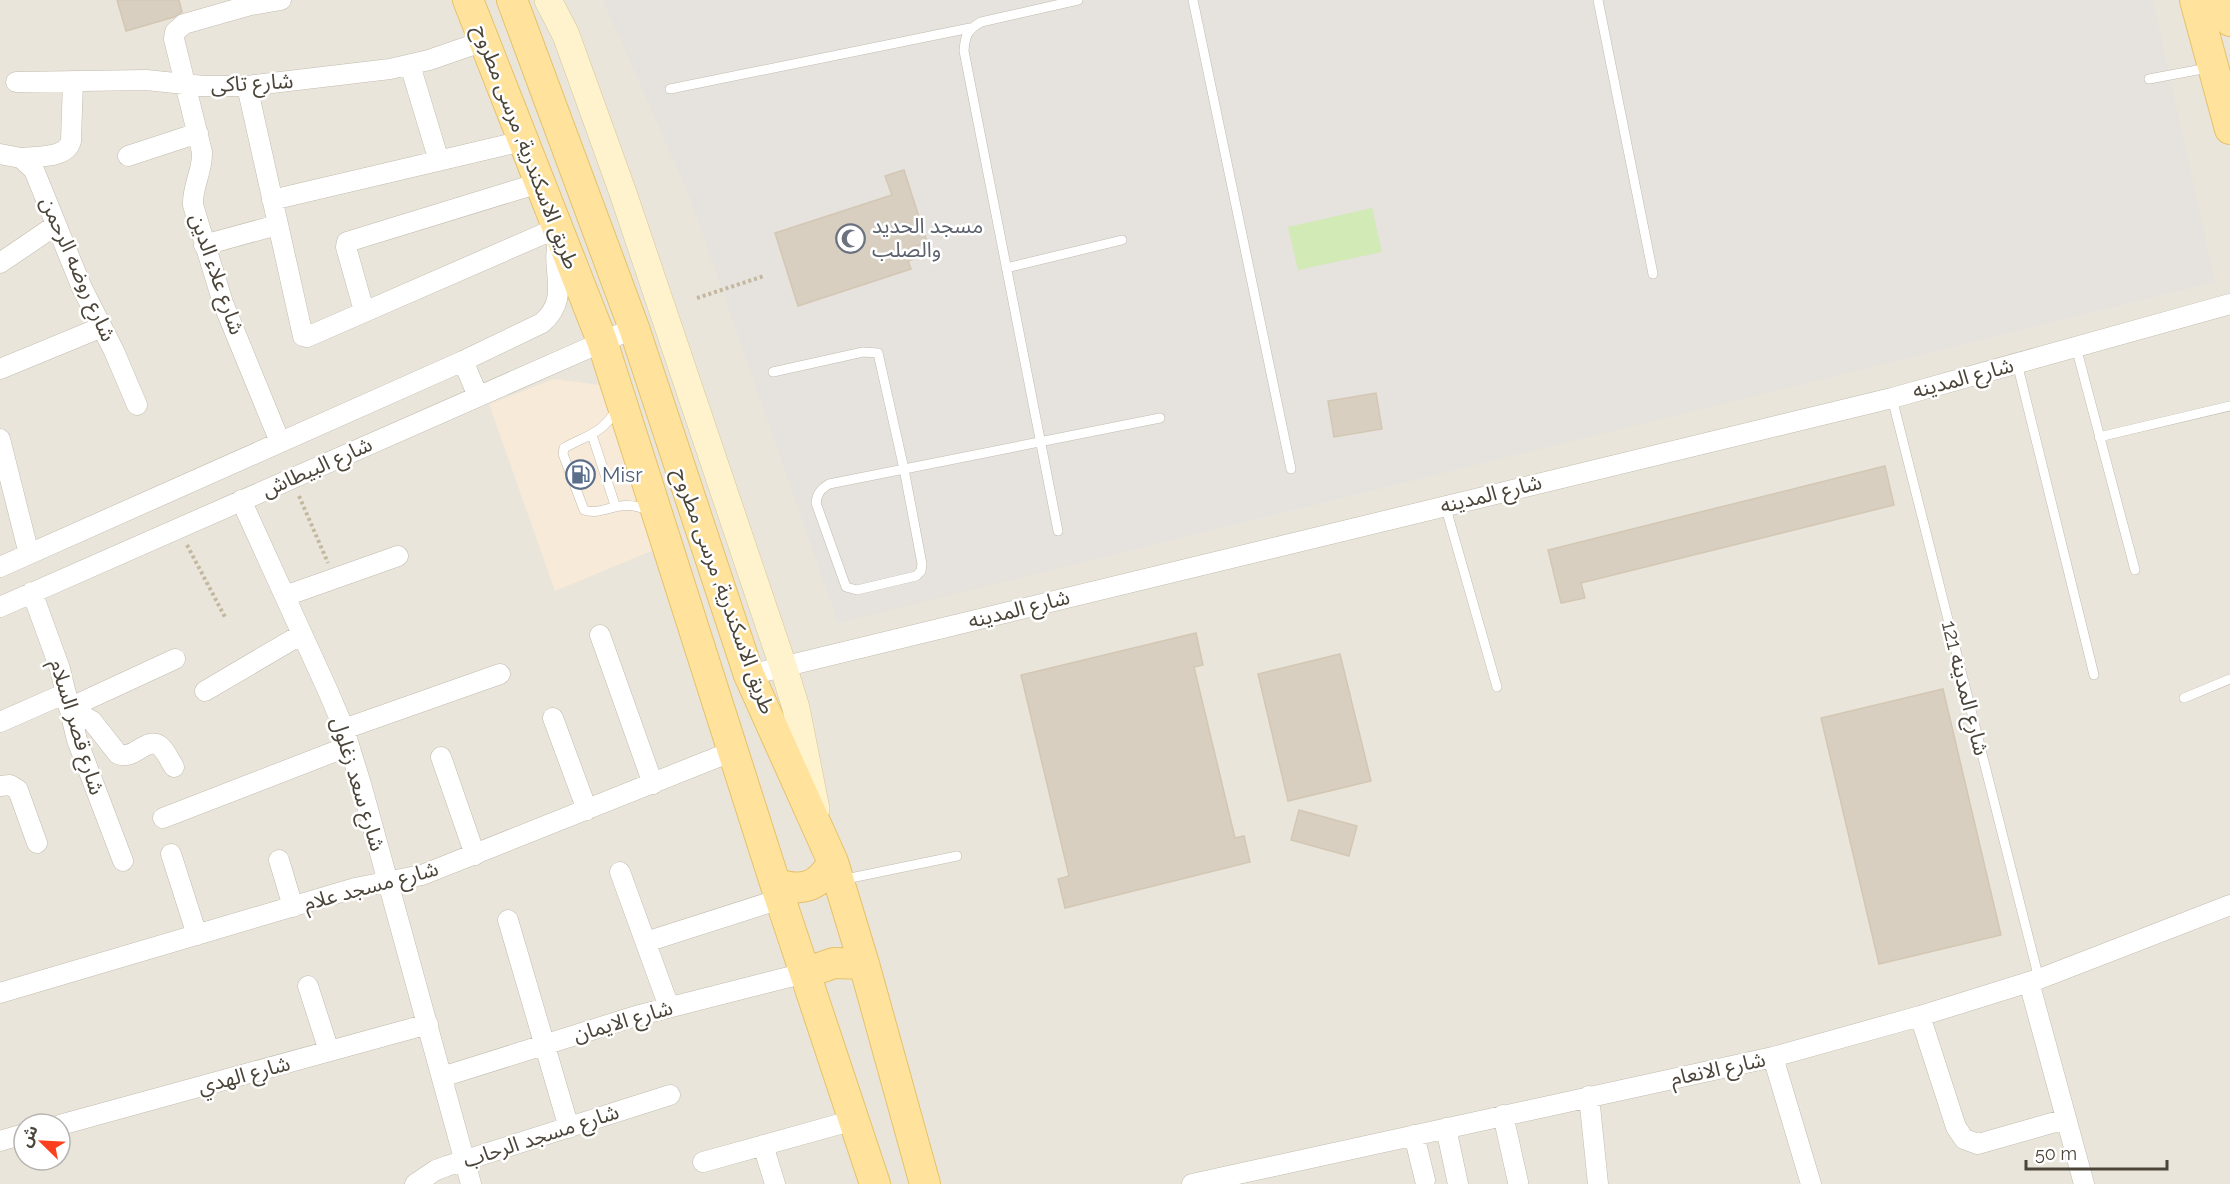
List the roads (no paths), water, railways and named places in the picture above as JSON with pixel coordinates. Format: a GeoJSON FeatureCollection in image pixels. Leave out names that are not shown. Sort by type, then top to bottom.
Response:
{"type":"FeatureCollection","features":[{"type":"Feature","properties":{"kind":"main road","name":"طريق الاسكندرية, مرسى مطروح"},"geometry":{"type":"LineString","coordinates":[[468,0],[602,341],[778,891],[875,1184]]}},
{"type":"Feature","properties":{"kind":"main road","name":"طريق الاسكندرية, مرسى مطروح"},"geometry":{"type":"LineString","coordinates":[[512,0],[633,328],[749,675],[819,828],[836,871],[925,1184]]}},
{"type":"Feature","properties":{"kind":"main road"},"geometry":{"type":"LineString","coordinates":[[548,0],[566,35],[623,193],[783,666],[795,708],[819,828]]}},
{"type":"Feature","properties":{"kind":"main road"},"geometry":{"type":"LineString","coordinates":[[2195,0],[2230,129]]}},
{"type":"Feature","properties":{"kind":"main road"},"geometry":{"type":"LineString","coordinates":[[2224,0],[2230,21]]}},
{"type":"Feature","properties":{"kind":"main road"},"geometry":{"type":"LineString","coordinates":[[778,891],[802,888],[836,871]]}},
{"type":"Feature","properties":{"kind":"main road"},"geometry":{"type":"LineString","coordinates":[[805,973],[834,963],[864,964]]}},
{"type":"Feature","properties":{"kind":"street"},"geometry":{"type":"LineString","coordinates":[[249,3],[280,0]]}},
{"type":"Feature","properties":{"kind":"street","name":"شارع علاء الدين"},"geometry":{"type":"LineString","coordinates":[[249,3],[184,24],[175,32],[174,39],[187,83],[203,161],[193,198],[204,245],[223,303],[280,442]]}},
{"type":"Feature","properties":{"kind":"street","name":"شارع تاكى"},"geometry":{"type":"LineString","coordinates":[[16,82],[146,80],[204,86],[248,86],[410,65],[484,41]]}},
{"type":"Feature","properties":{"kind":"street"},"geometry":{"type":"LineString","coordinates":[[410,65],[439,161]]}},
{"type":"Feature","properties":{"kind":"street"},"geometry":{"type":"LineString","coordinates":[[0,154],[21,158],[60,154],[68,149],[71,141],[72,81]]}},
{"type":"Feature","properties":{"kind":"street"},"geometry":{"type":"LineString","coordinates":[[248,86],[302,335],[307,336],[559,232]]}},
{"type":"Feature","properties":{"kind":"street"},"geometry":{"type":"LineString","coordinates":[[128,156],[198,133]]}},
{"type":"Feature","properties":{"kind":"street"},"geometry":{"type":"LineString","coordinates":[[272,200],[523,141]]}},
{"type":"Feature","properties":{"kind":"street","name":"شارع روضه الرحمن"},"geometry":{"type":"LineString","coordinates":[[21,158],[34,170],[82,288],[102,327],[136,405]]}},
{"type":"Feature","properties":{"kind":"street"},"geometry":{"type":"LineString","coordinates":[[364,311],[346,247],[347,242],[539,183]]}},
{"type":"Feature","properties":{"kind":"street"},"geometry":{"type":"LineString","coordinates":[[0,263],[56,225]]}},
{"type":"Feature","properties":{"kind":"street"},"geometry":{"type":"LineString","coordinates":[[204,245],[277,225]]}},
{"type":"Feature","properties":{"kind":"street","name":"شارع البيطاش"},"geometry":{"type":"LineString","coordinates":[[0,567],[463,361],[542,323],[552,314],[558,301],[560,286],[555,260],[559,232]]}},
{"type":"Feature","properties":{"kind":"street","name":"شارع المدينه"},"geometry":{"type":"LineString","coordinates":[[749,675],[1892,398],[2230,304]]}},
{"type":"Feature","properties":{"kind":"street"},"geometry":{"type":"LineString","coordinates":[[0,369],[102,327]]}},
{"type":"Feature","properties":{"kind":"street","name":"شارع البيطاش"},"geometry":{"type":"LineString","coordinates":[[0,607],[633,328]]}},
{"type":"Feature","properties":{"kind":"street"},"geometry":{"type":"LineString","coordinates":[[463,361],[478,396]]}},
{"type":"Feature","properties":{"kind":"street"},"geometry":{"type":"LineString","coordinates":[[0,439],[3,465],[28,554]]}},
{"type":"Feature","properties":{"kind":"street","name":"شارع سعد زغلول"},"geometry":{"type":"LineString","coordinates":[[241,500],[346,737],[471,1184]]}},
{"type":"Feature","properties":{"kind":"street"},"geometry":{"type":"LineString","coordinates":[[285,596],[398,556]]}},
{"type":"Feature","properties":{"kind":"street","name":"شارع قصر السلام"},"geometry":{"type":"LineString","coordinates":[[32,592],[56,657],[85,763],[123,861]]}},
{"type":"Feature","properties":{"kind":"street"},"geometry":{"type":"LineString","coordinates":[[205,691],[302,634]]}},
{"type":"Feature","properties":{"kind":"street"},"geometry":{"type":"LineString","coordinates":[[600,635],[653,784]]}},
{"type":"Feature","properties":{"kind":"street"},"geometry":{"type":"LineString","coordinates":[[0,722],[67,701],[175,659]]}},
{"type":"Feature","properties":{"kind":"street"},"geometry":{"type":"LineString","coordinates":[[163,818],[346,737],[500,674]]}},
{"type":"Feature","properties":{"kind":"street"},"geometry":{"type":"LineString","coordinates":[[67,701],[92,721],[118,754],[130,756],[149,744],[156,744],[162,748],[174,767]]}},
{"type":"Feature","properties":{"kind":"street"},"geometry":{"type":"LineString","coordinates":[[553,718],[586,810]]}},
{"type":"Feature","properties":{"kind":"street","name":"شارع مسجد علام"},"geometry":{"type":"LineString","coordinates":[[1,990],[355,888],[422,875],[733,751]]}},
{"type":"Feature","properties":{"kind":"street"},"geometry":{"type":"LineString","coordinates":[[441,757],[476,855]]}},
{"type":"Feature","properties":{"kind":"street"},"geometry":{"type":"LineString","coordinates":[[0,786],[10,785],[18,790],[37,843]]}},
{"type":"Feature","properties":{"kind":"street"},"geometry":{"type":"LineString","coordinates":[[171,854],[197,935]]}},
{"type":"Feature","properties":{"kind":"street"},"geometry":{"type":"LineString","coordinates":[[279,860],[293,907]]}},
{"type":"Feature","properties":{"kind":"street"},"geometry":{"type":"LineString","coordinates":[[620,872],[669,1007]]}},
{"type":"Feature","properties":{"kind":"street"},"geometry":{"type":"LineString","coordinates":[[645,942],[778,891]]}},
{"type":"Feature","properties":{"kind":"street","name":"شارع الانعام"},"geometry":{"type":"LineString","coordinates":[[1192,1184],[1222,1181],[1414,1135],[1773,1057],[1920,1016],[2034,980],[2230,905]]}},
{"type":"Feature","properties":{"kind":"street"},"geometry":{"type":"LineString","coordinates":[[508,920],[569,1128]]}},
{"type":"Feature","properties":{"kind":"street","name":"شارع الايمان"},"geometry":{"type":"LineString","coordinates":[[442,1077],[669,1007],[805,973]]}},
{"type":"Feature","properties":{"kind":"street"},"geometry":{"type":"LineString","coordinates":[[2034,980],[2066,1119],[2084,1184]]}},
{"type":"Feature","properties":{"kind":"street"},"geometry":{"type":"LineString","coordinates":[[308,986],[329,1051]]}},
{"type":"Feature","properties":{"kind":"street"},"geometry":{"type":"LineString","coordinates":[[1920,1016],[1956,1127],[1964,1139],[1978,1144],[1985,1143],[2066,1119]]}},
{"type":"Feature","properties":{"kind":"street","name":"شارع الهدي"},"geometry":{"type":"LineString","coordinates":[[72,1122],[428,1024]]}},
{"type":"Feature","properties":{"kind":"street"},"geometry":{"type":"LineString","coordinates":[[1773,1057],[1811,1184]]}},
{"type":"Feature","properties":{"kind":"street","name":"شارع مسجد الرحاب"},"geometry":{"type":"LineString","coordinates":[[415,1184],[436,1170],[670,1095]]}},
{"type":"Feature","properties":{"kind":"street"},"geometry":{"type":"LineString","coordinates":[[1589,1096],[1598,1184]]}},
{"type":"Feature","properties":{"kind":"street"},"geometry":{"type":"LineString","coordinates":[[1503,1115],[1518,1182]]}},
{"type":"Feature","properties":{"kind":"street"},"geometry":{"type":"LineString","coordinates":[[703,1162],[854,1120]]}},
{"type":"Feature","properties":{"kind":"street"},"geometry":{"type":"LineString","coordinates":[[1446,1128],[1458,1184]]}},
{"type":"Feature","properties":{"kind":"street"},"geometry":{"type":"LineString","coordinates":[[1414,1135],[1425,1180]]}},
{"type":"Feature","properties":{"kind":"street"},"geometry":{"type":"LineString","coordinates":[[763,1145],[776,1184]]}},
{"type":"Feature","properties":{"kind":"lane"},"geometry":{"type":"LineString","coordinates":[[670,89],[970,28],[981,22],[1078,0]]}},
{"type":"Feature","properties":{"kind":"lane"},"geometry":{"type":"LineString","coordinates":[[1193,0],[1291,469]]}},
{"type":"Feature","properties":{"kind":"lane"},"geometry":{"type":"LineString","coordinates":[[1598,0],[1653,274]]}},
{"type":"Feature","properties":{"kind":"lane"},"geometry":{"type":"LineString","coordinates":[[970,28],[965,36],[964,51],[1058,531]]}},
{"type":"Feature","properties":{"kind":"lane"},"geometry":{"type":"LineString","coordinates":[[2149,79],[2213,67]]}},
{"type":"Feature","properties":{"kind":"lane"},"geometry":{"type":"LineString","coordinates":[[1006,268],[1122,240]]}},
{"type":"Feature","properties":{"kind":"lane"},"geometry":{"type":"LineString","coordinates":[[2076,347],[2135,570]]}},
{"type":"Feature","properties":{"kind":"lane"},"geometry":{"type":"LineString","coordinates":[[773,372],[863,352],[878,353],[904,469],[922,564],[921,572],[916,576],[857,591],[846,587],[816,503],[817,495],[829,484],[904,469],[1040,442],[1160,418]]}},
{"type":"Feature","properties":{"kind":"lane"},"geometry":{"type":"LineString","coordinates":[[2017,363],[2094,675]]}},
{"type":"Feature","properties":{"kind":"lane","name":"شارع المدينه 121"},"geometry":{"type":"LineString","coordinates":[[1892,398],[2034,980]]}},
{"type":"Feature","properties":{"kind":"lane"},"geometry":{"type":"LineString","coordinates":[[621,400],[604,426],[592,435],[564,448],[563,454],[584,510],[593,512],[615,505],[631,505],[645,509],[659,517]]}},
{"type":"Feature","properties":{"kind":"lane"},"geometry":{"type":"LineString","coordinates":[[2099,437],[2230,406]]}},
{"type":"Feature","properties":{"kind":"lane"},"geometry":{"type":"LineString","coordinates":[[592,435],[615,505]]}},
{"type":"Feature","properties":{"kind":"lane"},"geometry":{"type":"LineString","coordinates":[[1445,505],[1497,687]]}},
{"type":"Feature","properties":{"kind":"lane"},"geometry":{"type":"LineString","coordinates":[[2184,698],[2230,680]]}},
{"type":"Feature","properties":{"kind":"lane"},"geometry":{"type":"LineString","coordinates":[[836,871],[957,856]]}},
{"type":"Feature","properties":{"kind":"place","name":"مسجد الحديد والصلب"},"geometry":{"type":"Point","coordinates":[851,238]}},
{"type":"Feature","properties":{"kind":"place","name":"Misr"},"geometry":{"type":"Point","coordinates":[581,475]}}]}
